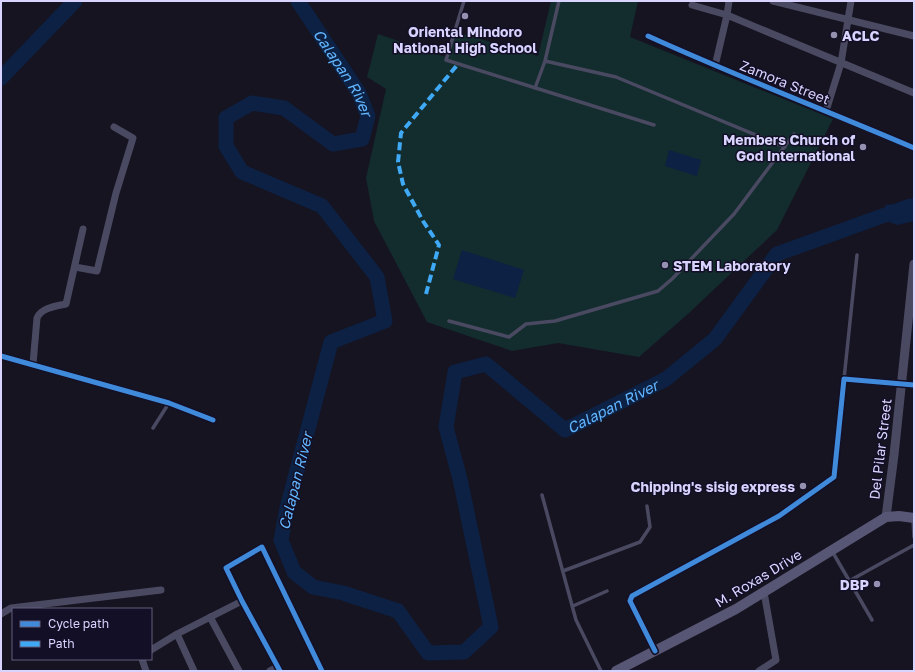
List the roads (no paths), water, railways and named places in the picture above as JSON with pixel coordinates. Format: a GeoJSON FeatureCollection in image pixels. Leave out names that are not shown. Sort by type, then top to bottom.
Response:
{"type":"FeatureCollection","features":[{"type":"Feature","properties":{"kind":"main road"},"geometry":{"type":"LineString","coordinates":[[886,517],[899,516],[913,518]]}},
{"type":"Feature","properties":{"kind":"main road","name":"M. Roxas Drive"},"geometry":{"type":"LineString","coordinates":[[616,671],[736,609],[886,517]]}},
{"type":"Feature","properties":{"kind":"street"},"geometry":{"type":"LineString","coordinates":[[715,66],[729,1]]}},
{"type":"Feature","properties":{"kind":"street"},"geometry":{"type":"LineString","coordinates":[[773,1],[848,21],[914,36]]}},
{"type":"Feature","properties":{"kind":"street"},"geometry":{"type":"LineString","coordinates":[[826,111],[841,63],[851,1]]}},
{"type":"Feature","properties":{"kind":"street"},"geometry":{"type":"LineString","coordinates":[[692,5],[727,15],[914,93]]}},
{"type":"Feature","properties":{"kind":"street","name":"Zamora Street"},"geometry":{"type":"LineString","coordinates":[[648,36],[715,66],[914,148]]}},
{"type":"Feature","properties":{"kind":"street"},"geometry":{"type":"LineString","coordinates":[[75,267],[97,271],[116,193],[133,138],[114,127]]}},
{"type":"Feature","properties":{"kind":"street"},"geometry":{"type":"LineString","coordinates":[[33,364],[37,318],[39,313],[42,311],[66,304],[83,228]]}},
{"type":"Feature","properties":{"kind":"street","name":"Del Pilar Street"},"geometry":{"type":"LineString","coordinates":[[886,517],[913,298],[914,264]]}},
{"type":"Feature","properties":{"kind":"street"},"geometry":{"type":"LineString","coordinates":[[1,356],[169,403],[213,420]]}},
{"type":"Feature","properties":{"kind":"street"},"geometry":{"type":"LineString","coordinates":[[655,651],[630,601],[632,596],[779,516],[834,477],[844,379],[914,385]]}},
{"type":"Feature","properties":{"kind":"street"},"geometry":{"type":"LineString","coordinates":[[270,671],[279,669],[226,568],[262,547],[322,671]]}},
{"type":"Feature","properties":{"kind":"street"},"geometry":{"type":"LineString","coordinates":[[1,614],[11,608],[161,590]]}},
{"type":"Feature","properties":{"kind":"street"},"geometry":{"type":"LineString","coordinates":[[759,671],[776,660],[764,592]]}},
{"type":"Feature","properties":{"kind":"street"},"geometry":{"type":"LineString","coordinates":[[152,649],[177,634],[242,601]]}},
{"type":"Feature","properties":{"kind":"street"},"geometry":{"type":"LineString","coordinates":[[210,617],[239,671]]}},
{"type":"Feature","properties":{"kind":"street"},"geometry":{"type":"LineString","coordinates":[[177,634],[194,671]]}},
{"type":"Feature","properties":{"kind":"street"},"geometry":{"type":"LineString","coordinates":[[142,660],[146,671]]}},
{"type":"Feature","properties":{"kind":"lane"},"geometry":{"type":"LineString","coordinates":[[464,1],[446,60],[654,125]]}},
{"type":"Feature","properties":{"kind":"lane"},"geometry":{"type":"LineString","coordinates":[[536,88],[545,61],[558,1]]}},
{"type":"Feature","properties":{"kind":"lane"},"geometry":{"type":"LineString","coordinates":[[545,61],[616,77],[785,147]]}},
{"type":"Feature","properties":{"kind":"lane"},"geometry":{"type":"LineString","coordinates":[[449,321],[509,337],[526,324],[556,321],[658,290],[672,279],[734,214],[794,134]]}},
{"type":"Feature","properties":{"kind":"lane"},"geometry":{"type":"LineString","coordinates":[[844,379],[857,255]]}},
{"type":"Feature","properties":{"kind":"lane"},"geometry":{"type":"LineString","coordinates":[[153,428],[169,403]]}},
{"type":"Feature","properties":{"kind":"lane"},"geometry":{"type":"LineString","coordinates":[[542,495],[576,620],[601,671]]}},
{"type":"Feature","properties":{"kind":"lane"},"geometry":{"type":"LineString","coordinates":[[563,571],[640,542],[650,527],[647,506]]}},
{"type":"Feature","properties":{"kind":"lane"},"geometry":{"type":"LineString","coordinates":[[913,518],[914,537]]}},
{"type":"Feature","properties":{"kind":"lane"},"geometry":{"type":"LineString","coordinates":[[849,581],[914,545]]}},
{"type":"Feature","properties":{"kind":"lane"},"geometry":{"type":"LineString","coordinates":[[831,550],[872,620]]}},
{"type":"Feature","properties":{"kind":"lane"},"geometry":{"type":"LineString","coordinates":[[572,606],[607,591]]}},
{"type":"Feature","properties":{"kind":"water"},"geometry":{"type":"Polygon","coordinates":[[[669,150],[701,160],[697,176],[665,166],[669,150]]]}},
{"type":"Feature","properties":{"kind":"water"},"geometry":{"type":"Polygon","coordinates":[[[914,202],[914,221],[897,225],[887,221],[885,205],[914,202]]]}},
{"type":"Feature","properties":{"kind":"water"},"geometry":{"type":"Polygon","coordinates":[[[462,250],[524,270],[515,298],[453,279],[462,250]]]}},
{"type":"Feature","properties":{"kind":"waterway","name":"Calapan River"},"geometry":{"type":"LineString","coordinates":[[1,78],[75,1]]}},
{"type":"Feature","properties":{"kind":"waterway","name":"Calapan River"},"geometry":{"type":"LineString","coordinates":[[298,1],[359,93],[368,116],[362,139],[333,144],[284,108],[252,103],[226,118],[226,146],[242,172],[322,206],[377,277],[385,321],[331,342],[287,508],[281,540],[294,572],[313,587],[343,593],[398,611],[428,653],[464,652],[491,627],[460,479],[446,427],[455,372],[486,364],[565,430],[666,379],[715,339],[777,254],[910,206],[914,207]]}},
{"type":"Feature","properties":{"kind":"place","name":"Oriental Mindoro National High School"},"geometry":{"type":"Point","coordinates":[465,16]}},
{"type":"Feature","properties":{"kind":"place","name":"ACLC"},"geometry":{"type":"Point","coordinates":[834,35]}},
{"type":"Feature","properties":{"kind":"place","name":"Members Church of God International"},"geometry":{"type":"Point","coordinates":[863,147]}},
{"type":"Feature","properties":{"kind":"place","name":"STEM Laboratory"},"geometry":{"type":"Point","coordinates":[665,265]}},
{"type":"Feature","properties":{"kind":"place","name":"Chipping's sisig express"},"geometry":{"type":"Point","coordinates":[803,486]}},
{"type":"Feature","properties":{"kind":"place","name":"DBP"},"geometry":{"type":"Point","coordinates":[877,584]}}]}
